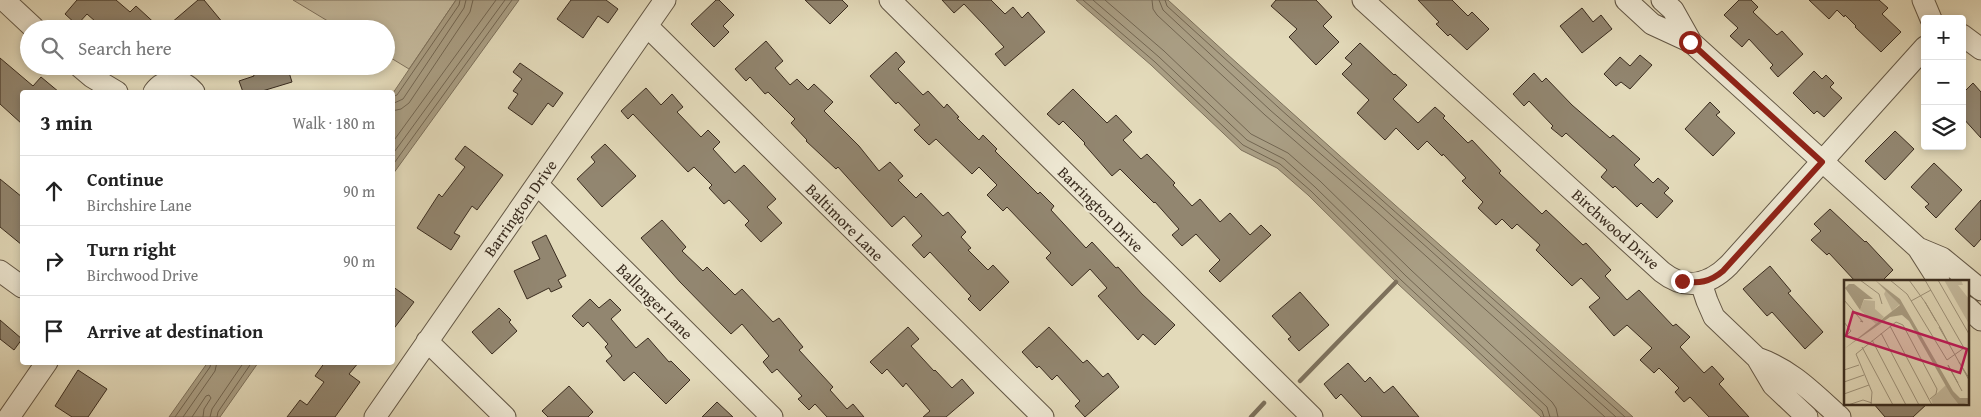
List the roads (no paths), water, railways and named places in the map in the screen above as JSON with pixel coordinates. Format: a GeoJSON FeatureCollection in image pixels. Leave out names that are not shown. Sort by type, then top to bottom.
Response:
{"type":"FeatureCollection","features":[{"type":"Feature","properties":{"kind":"street"},"geometry":{"type":"LineString","coordinates":[[4,0],[25,20]]}},
{"type":"Feature","properties":{"kind":"street","name":"Barrington Drive"},"geometry":{"type":"LineString","coordinates":[[375,417],[665,0]]}},
{"type":"Feature","properties":{"kind":"street","name":"Barrington Drive"},"geometry":{"type":"LineString","coordinates":[[890,0],[1312,417]]}},
{"type":"Feature","properties":{"kind":"street","name":"Birchwood Drive"},"geometry":{"type":"LineString","coordinates":[[1362,0],[1662,272],[1682,281],[1701,283]]}},
{"type":"Feature","properties":{"kind":"street"},"geometry":{"type":"LineString","coordinates":[[1626,0],[1652,24],[1690,42],[1918,248],[1938,280]]}},
{"type":"Feature","properties":{"kind":"street"},"geometry":{"type":"LineString","coordinates":[[1662,0],[1673,10],[1690,42]]}},
{"type":"Feature","properties":{"kind":"street"},"geometry":{"type":"LineString","coordinates":[[1923,0],[1929,15]]}},
{"type":"Feature","properties":{"kind":"street","name":"Baltimore Lane"},"geometry":{"type":"LineString","coordinates":[[647,26],[1043,417]]}},
{"type":"Feature","properties":{"kind":"street"},"geometry":{"type":"LineString","coordinates":[[1966,38],[1981,49]]}},
{"type":"Feature","properties":{"kind":"street"},"geometry":{"type":"LineString","coordinates":[[1808,417],[1773,385],[1757,358],[1714,317],[1706,301],[1701,283],[1717,276],[1729,265],[1921,51]]}},
{"type":"Feature","properties":{"kind":"street"},"geometry":{"type":"LineString","coordinates":[[90,75],[114,90]]}},
{"type":"Feature","properties":{"kind":"street"},"geometry":{"type":"LineString","coordinates":[[156,90],[163,84],[171,81],[182,82],[192,90]]}},
{"type":"Feature","properties":{"kind":"street","name":"Ballenger Lane"},"geometry":{"type":"LineString","coordinates":[[537,184],[772,417]]}},
{"type":"Feature","properties":{"kind":"street"},"geometry":{"type":"LineString","coordinates":[[1918,248],[1942,258],[1981,290]]}},
{"type":"Feature","properties":{"kind":"street"},"geometry":{"type":"LineString","coordinates":[[0,271],[20,286]]}},
{"type":"Feature","properties":{"kind":"street"},"geometry":{"type":"LineString","coordinates":[[1968,308],[1981,320]]}},
{"type":"Feature","properties":{"kind":"street"},"geometry":{"type":"LineString","coordinates":[[427,341],[505,417]]}},
{"type":"Feature","properties":{"kind":"street"},"geometry":{"type":"LineString","coordinates":[[1757,358],[1779,366],[1794,376],[1840,417]]}},
{"type":"Feature","properties":{"kind":"street"},"geometry":{"type":"LineString","coordinates":[[10,417],[45,365]]}},
{"type":"Feature","properties":{"kind":"water"},"geometry":{"type":"Polygon","coordinates":[[[456,0],[519,0],[395,171],[395,90],[456,0]]]}},
{"type":"Feature","properties":{"kind":"water"},"geometry":{"type":"Polygon","coordinates":[[[1076,0],[1168,0],[1633,417],[1541,417],[1398,284],[1308,195],[1277,168],[1241,150],[1151,65],[1076,0]]]}},
{"type":"Feature","properties":{"kind":"water"},"geometry":{"type":"Polygon","coordinates":[[[206,365],[257,365],[220,417],[169,417],[206,365]]]}},
{"type":"Feature","properties":{"kind":"waterway"},"geometry":{"type":"LineString","coordinates":[[1300,381],[1396,282]]}},
{"type":"Feature","properties":{"kind":"waterway"},"geometry":{"type":"LineString","coordinates":[[1251,417],[1264,403]]}}]}
